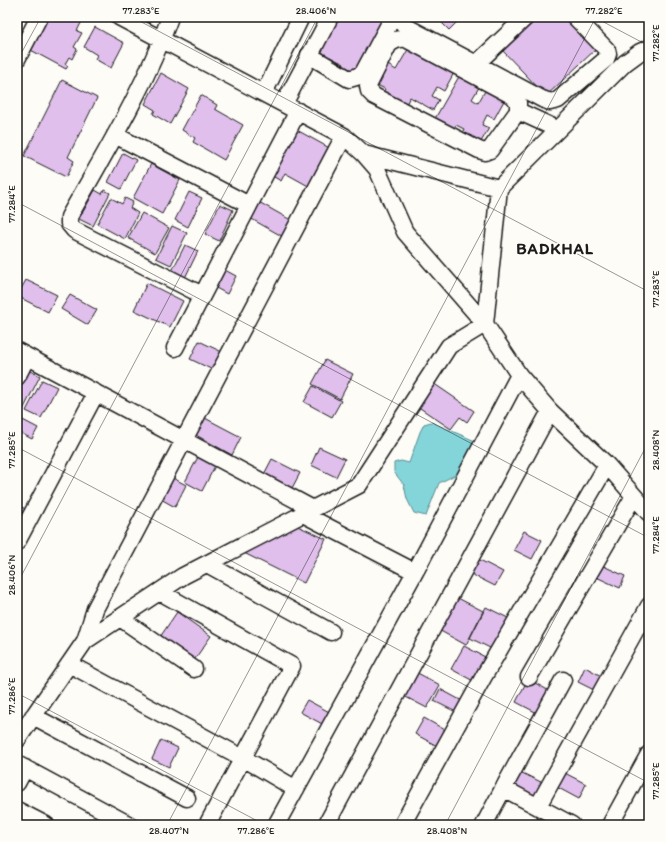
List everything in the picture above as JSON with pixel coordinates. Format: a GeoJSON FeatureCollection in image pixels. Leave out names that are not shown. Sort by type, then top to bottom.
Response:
{"type":"FeatureCollection","features":[{"type":"Feature","properties":{"kind":"street"},"geometry":{"type":"LineString","coordinates":[[17,59],[39,17]]}},
{"type":"Feature","properties":{"kind":"street"},"geometry":{"type":"LineString","coordinates":[[120,17],[146,23],[162,40],[344,136],[364,154],[377,169],[405,232],[485,324],[519,375],[550,411],[607,465],[649,513]]}},
{"type":"Feature","properties":{"kind":"street"},"geometry":{"type":"LineString","coordinates":[[170,17],[162,40],[115,135],[69,217],[69,224],[74,230],[202,294]]}},
{"type":"Feature","properties":{"kind":"street"},"geometry":{"type":"LineString","coordinates":[[264,94],[301,17]]}},
{"type":"Feature","properties":{"kind":"street"},"geometry":{"type":"LineString","coordinates":[[284,104],[330,17]]}},
{"type":"Feature","properties":{"kind":"street"},"geometry":{"type":"LineString","coordinates":[[309,55],[349,78],[356,77],[362,73],[393,17]]}},
{"type":"Feature","properties":{"kind":"street"},"geometry":{"type":"LineString","coordinates":[[401,17],[401,20],[405,26],[550,102],[558,100],[606,59],[608,54],[607,50],[575,17]]}},
{"type":"Feature","properties":{"kind":"street"},"geometry":{"type":"LineString","coordinates":[[476,64],[526,17]]}},
{"type":"Feature","properties":{"kind":"street"},"geometry":{"type":"LineString","coordinates":[[587,17],[625,63]]}},
{"type":"Feature","properties":{"kind":"street"},"geometry":{"type":"LineString","coordinates":[[406,39],[512,96],[518,102],[518,110],[490,150],[485,152],[374,96],[369,91],[368,86],[389,44],[394,40],[406,39]]}},
{"type":"Feature","properties":{"kind":"street"},"geometry":{"type":"LineString","coordinates":[[485,324],[499,188],[625,63],[646,46]]}},
{"type":"Feature","properties":{"kind":"street"},"geometry":{"type":"LineString","coordinates":[[518,110],[557,130]]}},
{"type":"Feature","properties":{"kind":"street"},"geometry":{"type":"LineString","coordinates":[[175,348],[298,111]]}},
{"type":"Feature","properties":{"kind":"street"},"geometry":{"type":"LineString","coordinates":[[115,135],[249,206]]}},
{"type":"Feature","properties":{"kind":"street"},"geometry":{"type":"LineString","coordinates":[[17,740],[85,641],[95,609],[344,136]]}},
{"type":"Feature","properties":{"kind":"street"},"geometry":{"type":"LineString","coordinates":[[364,154],[499,188]]}},
{"type":"Feature","properties":{"kind":"street"},"geometry":{"type":"LineString","coordinates":[[85,641],[183,576],[359,485],[449,346],[485,324]]}},
{"type":"Feature","properties":{"kind":"street"},"geometry":{"type":"LineString","coordinates":[[17,377],[22,354],[184,440],[415,572]]}},
{"type":"Feature","properties":{"kind":"street"},"geometry":{"type":"LineString","coordinates":[[276,825],[415,572],[519,375]]}},
{"type":"Feature","properties":{"kind":"street"},"geometry":{"type":"LineString","coordinates":[[17,542],[96,393]]}},
{"type":"Feature","properties":{"kind":"street"},"geometry":{"type":"LineString","coordinates":[[326,825],[550,411]]}},
{"type":"Feature","properties":{"kind":"street"},"geometry":{"type":"LineString","coordinates":[[402,825],[484,676],[607,465]]}},
{"type":"Feature","properties":{"kind":"street"},"geometry":{"type":"LineString","coordinates":[[529,678],[634,496]]}},
{"type":"Feature","properties":{"kind":"street"},"geometry":{"type":"LineString","coordinates":[[207,564],[331,632]]}},
{"type":"Feature","properties":{"kind":"street"},"geometry":{"type":"LineString","coordinates":[[160,592],[292,666],[207,825]]}},
{"type":"Feature","properties":{"kind":"street"},"geometry":{"type":"LineString","coordinates":[[538,806],[649,606]]}},
{"type":"Feature","properties":{"kind":"street"},"geometry":{"type":"LineString","coordinates":[[120,618],[194,669]]}},
{"type":"Feature","properties":{"kind":"street"},"geometry":{"type":"LineString","coordinates":[[69,664],[243,758],[296,789]]}},
{"type":"Feature","properties":{"kind":"street"},"geometry":{"type":"LineString","coordinates":[[484,825],[563,680]]}},
{"type":"Feature","properties":{"kind":"street"},"geometry":{"type":"LineString","coordinates":[[34,716],[187,798]]}},
{"type":"Feature","properties":{"kind":"street"},"geometry":{"type":"LineString","coordinates":[[610,825],[649,754]]}},
{"type":"Feature","properties":{"kind":"street"},"geometry":{"type":"LineString","coordinates":[[17,783],[21,766],[130,825]]}},
{"type":"Feature","properties":{"kind":"street"},"geometry":{"type":"LineString","coordinates":[[503,788],[572,825]]}},
{"type":"Feature","properties":{"kind":"street"},"geometry":{"type":"LineString","coordinates":[[17,810],[46,825]]}},
{"type":"Feature","properties":{"kind":"water"},"geometry":{"type":"Polygon","coordinates":[[[431,422],[482,444],[461,472],[439,483],[426,516],[414,513],[407,499],[404,485],[394,472],[394,463],[401,461],[409,463],[424,424],[431,422]]]}},
{"type":"Feature","properties":{"kind":"building"},"geometry":{"type":"Polygon","coordinates":[[[44,17],[75,17],[82,21],[77,31],[82,33],[74,47],[77,49],[72,59],[69,57],[65,64],[68,66],[66,69],[27,48],[44,17]]]}},
{"type":"Feature","properties":{"kind":"building"},"geometry":{"type":"Polygon","coordinates":[[[336,17],[385,17],[353,73],[342,67],[344,64],[330,57],[327,61],[315,55],[336,17]]]}},
{"type":"Feature","properties":{"kind":"building"},"geometry":{"type":"Polygon","coordinates":[[[436,17],[462,17],[449,30],[436,17]]]}},
{"type":"Feature","properties":{"kind":"building"},"geometry":{"type":"Polygon","coordinates":[[[537,17],[566,17],[596,49],[546,96],[502,50],[537,17]]]}},
{"type":"Feature","properties":{"kind":"building"},"geometry":{"type":"Polygon","coordinates":[[[95,27],[124,43],[111,68],[95,59],[97,55],[84,47],[95,27]]]}},
{"type":"Feature","properties":{"kind":"building"},"geometry":{"type":"Polygon","coordinates":[[[410,46],[455,71],[444,91],[437,87],[432,96],[439,100],[433,110],[410,97],[405,106],[382,93],[385,89],[377,85],[388,65],[396,70],[410,46]]]}},
{"type":"Feature","properties":{"kind":"building"},"geometry":{"type":"Polygon","coordinates":[[[161,73],[189,89],[170,124],[153,114],[155,110],[145,104],[161,73]]]}},
{"type":"Feature","properties":{"kind":"building"},"geometry":{"type":"Polygon","coordinates":[[[461,73],[481,84],[472,99],[478,103],[488,86],[506,97],[494,119],[487,115],[482,125],[489,128],[478,147],[460,137],[464,129],[456,125],[452,132],[433,122],[461,73]]]}},
{"type":"Feature","properties":{"kind":"building"},"geometry":{"type":"Polygon","coordinates":[[[62,80],[97,98],[68,157],[74,161],[66,177],[24,156],[62,80]]]}},
{"type":"Feature","properties":{"kind":"building"},"geometry":{"type":"Polygon","coordinates":[[[201,95],[217,105],[215,109],[243,125],[224,160],[193,142],[195,138],[182,130],[201,95]]]}},
{"type":"Feature","properties":{"kind":"building"},"geometry":{"type":"Polygon","coordinates":[[[295,129],[333,150],[312,188],[285,173],[281,181],[269,174],[295,129]]]}},
{"type":"Feature","properties":{"kind":"building"},"geometry":{"type":"Polygon","coordinates":[[[123,153],[136,160],[121,189],[108,182],[123,153]]]}},
{"type":"Feature","properties":{"kind":"building"},"geometry":{"type":"Polygon","coordinates":[[[151,164],[180,180],[162,214],[133,198],[151,164]]]}},
{"type":"Feature","properties":{"kind":"building"},"geometry":{"type":"Polygon","coordinates":[[[95,190],[102,194],[104,190],[110,193],[93,226],[79,219],[95,190]]]}},
{"type":"Feature","properties":{"kind":"building"},"geometry":{"type":"Polygon","coordinates":[[[189,192],[202,198],[188,227],[175,220],[189,192]]]}},
{"type":"Feature","properties":{"kind":"building"},"geometry":{"type":"Polygon","coordinates":[[[111,198],[122,204],[125,198],[133,202],[130,208],[138,213],[125,239],[97,224],[111,198]]]}},
{"type":"Feature","properties":{"kind":"building"},"geometry":{"type":"Polygon","coordinates":[[[257,201],[296,223],[287,239],[248,217],[257,201]]]}},
{"type":"Feature","properties":{"kind":"building"},"geometry":{"type":"Polygon","coordinates":[[[220,204],[233,210],[219,241],[205,234],[220,204]]]}},
{"type":"Feature","properties":{"kind":"building"},"geometry":{"type":"Polygon","coordinates":[[[142,213],[169,228],[155,253],[128,238],[142,213]]]}},
{"type":"Feature","properties":{"kind":"building"},"geometry":{"type":"Polygon","coordinates":[[[172,226],[187,233],[171,265],[156,258],[172,226]]]}},
{"type":"Feature","properties":{"kind":"building"},"geometry":{"type":"Polygon","coordinates":[[[185,245],[198,251],[183,282],[170,275],[185,245]]]}},
{"type":"Feature","properties":{"kind":"building"},"geometry":{"type":"Polygon","coordinates":[[[225,270],[236,276],[227,294],[216,288],[225,270]]]}},
{"type":"Feature","properties":{"kind":"building"},"geometry":{"type":"Polygon","coordinates":[[[26,280],[57,295],[48,312],[17,296],[26,280]]]}},
{"type":"Feature","properties":{"kind":"building"},"geometry":{"type":"Polygon","coordinates":[[[147,283],[183,301],[170,327],[134,310],[147,283]]]}},
{"type":"Feature","properties":{"kind":"building"},"geometry":{"type":"Polygon","coordinates":[[[70,295],[97,310],[88,325],[61,309],[70,295]]]}},
{"type":"Feature","properties":{"kind":"building"},"geometry":{"type":"Polygon","coordinates":[[[199,341],[222,352],[213,370],[190,359],[199,341]]]}},
{"type":"Feature","properties":{"kind":"building"},"geometry":{"type":"Polygon","coordinates":[[[325,360],[353,374],[340,399],[312,384],[325,360]]]}},
{"type":"Feature","properties":{"kind":"building"},"geometry":{"type":"Polygon","coordinates":[[[26,369],[40,376],[23,410],[17,407],[17,386],[26,369]]]}},
{"type":"Feature","properties":{"kind":"building"},"geometry":{"type":"Polygon","coordinates":[[[42,380],[57,387],[41,418],[26,411],[42,380]]]}},
{"type":"Feature","properties":{"kind":"building"},"geometry":{"type":"Polygon","coordinates":[[[433,383],[474,411],[467,422],[460,417],[451,429],[417,406],[433,383]]]}},
{"type":"Feature","properties":{"kind":"building"},"geometry":{"type":"Polygon","coordinates":[[[313,386],[341,401],[332,417],[304,402],[313,386]]]}},
{"type":"Feature","properties":{"kind":"building"},"geometry":{"type":"Polygon","coordinates":[[[17,417],[38,428],[32,439],[17,431],[17,417]]]}},
{"type":"Feature","properties":{"kind":"building"},"geometry":{"type":"Polygon","coordinates":[[[203,417],[241,437],[232,455],[194,434],[203,417]]]}},
{"type":"Feature","properties":{"kind":"building"},"geometry":{"type":"Polygon","coordinates":[[[319,447],[345,459],[336,477],[311,465],[319,447]]]}},
{"type":"Feature","properties":{"kind":"building"},"geometry":{"type":"Polygon","coordinates":[[[199,455],[216,464],[202,491],[185,482],[199,455]]]}},
{"type":"Feature","properties":{"kind":"building"},"geometry":{"type":"Polygon","coordinates":[[[272,459],[300,473],[291,490],[261,480],[272,459]]]}},
{"type":"Feature","properties":{"kind":"building"},"geometry":{"type":"Polygon","coordinates":[[[171,477],[186,485],[175,507],[159,498],[171,477]]]}},
{"type":"Feature","properties":{"kind":"building"},"geometry":{"type":"Polygon","coordinates":[[[17,505],[28,510],[20,525],[17,523],[17,505]]]}},
{"type":"Feature","properties":{"kind":"building"},"geometry":{"type":"Polygon","coordinates":[[[291,523],[326,539],[304,583],[240,551],[291,523]]]}},
{"type":"Feature","properties":{"kind":"building"},"geometry":{"type":"Polygon","coordinates":[[[524,531],[542,540],[532,559],[514,550],[524,531]]]}},
{"type":"Feature","properties":{"kind":"building"},"geometry":{"type":"Polygon","coordinates":[[[474,557],[503,572],[495,586],[467,572],[474,557]]]}},
{"type":"Feature","properties":{"kind":"building"},"geometry":{"type":"Polygon","coordinates":[[[597,563],[625,576],[620,588],[592,575],[597,563]]]}},
{"type":"Feature","properties":{"kind":"building"},"geometry":{"type":"Polygon","coordinates":[[[452,595],[483,611],[466,645],[435,628],[452,595]]]}},
{"type":"Feature","properties":{"kind":"building"},"geometry":{"type":"Polygon","coordinates":[[[486,607],[510,619],[494,650],[470,638],[486,607]]]}},
{"type":"Feature","properties":{"kind":"building"},"geometry":{"type":"Polygon","coordinates":[[[177,612],[211,636],[192,663],[158,640],[177,612]]]}},
{"type":"Feature","properties":{"kind":"building"},"geometry":{"type":"Polygon","coordinates":[[[464,646],[489,659],[477,683],[451,669],[464,646]]]}},
{"type":"Feature","properties":{"kind":"building"},"geometry":{"type":"Polygon","coordinates":[[[585,667],[605,678],[598,692],[578,682],[585,667]]]}},
{"type":"Feature","properties":{"kind":"building"},"geometry":{"type":"Polygon","coordinates":[[[412,670],[440,685],[427,708],[400,694],[412,670]]]}},
{"type":"Feature","properties":{"kind":"building"},"geometry":{"type":"Polygon","coordinates":[[[528,679],[553,693],[541,715],[516,702],[528,679]]]}},
{"type":"Feature","properties":{"kind":"building"},"geometry":{"type":"Polygon","coordinates":[[[440,689],[464,702],[458,713],[434,701],[440,689]]]}},
{"type":"Feature","properties":{"kind":"building"},"geometry":{"type":"Polygon","coordinates":[[[307,700],[333,714],[326,726],[300,712],[307,700]]]}},
{"type":"Feature","properties":{"kind":"building"},"geometry":{"type":"Polygon","coordinates":[[[424,718],[447,731],[439,747],[415,734],[424,718]]]}},
{"type":"Feature","properties":{"kind":"building"},"geometry":{"type":"Polygon","coordinates":[[[161,740],[178,748],[169,767],[152,759],[161,740]]]}},
{"type":"Feature","properties":{"kind":"building"},"geometry":{"type":"Polygon","coordinates":[[[516,770],[545,784],[538,797],[509,782],[516,770]]]}},
{"type":"Feature","properties":{"kind":"building"},"geometry":{"type":"Polygon","coordinates":[[[561,771],[586,784],[579,799],[553,785],[561,771]]]}},
{"type":"Feature","properties":{"kind":"building"},"geometry":{"type":"Polygon","coordinates":[[[542,810],[568,825],[534,825],[542,810]]]}},
{"type":"Feature","properties":{"kind":"district","name":"BADKHAL"},"geometry":{"type":"Point","coordinates":[555,248]}}]}
